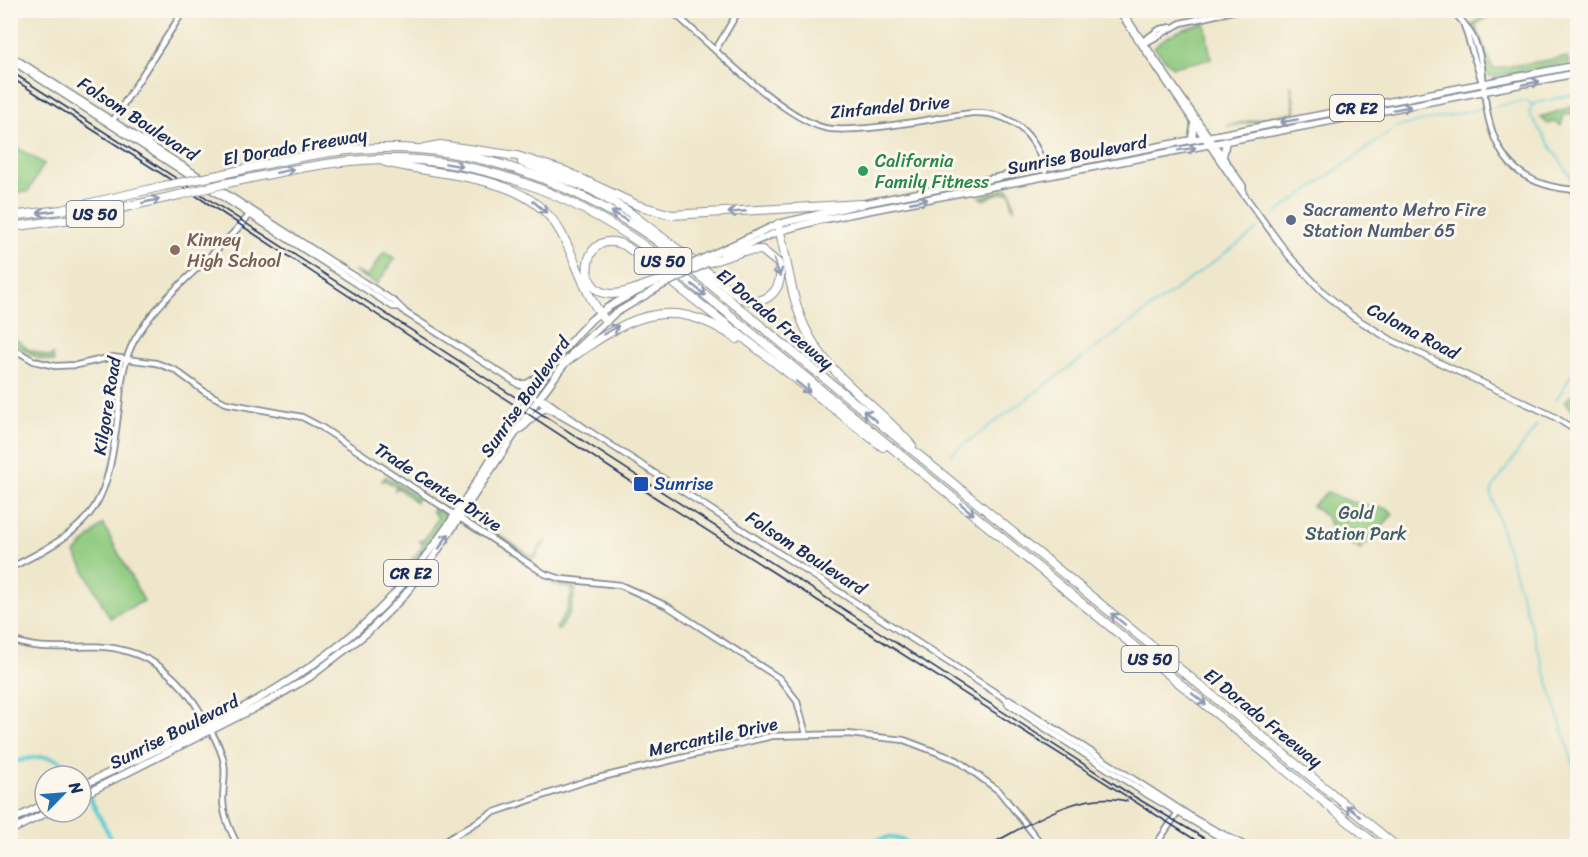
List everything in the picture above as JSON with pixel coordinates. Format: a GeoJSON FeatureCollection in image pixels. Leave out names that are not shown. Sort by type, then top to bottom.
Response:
{"type":"FeatureCollection","features":[{"type":"Feature","properties":{"kind":"highway"},"geometry":{"type":"LineString","coordinates":[[411,149],[441,146],[489,151],[548,165],[637,205],[672,215],[861,204]]}},
{"type":"Feature","properties":{"kind":"highway","name":"El Dorado Freeway"},"geometry":{"type":"LineString","coordinates":[[10,216],[61,210],[164,186],[341,151],[378,148],[411,149],[468,157],[522,171],[583,196],[656,240],[1396,846]]}},
{"type":"Feature","properties":{"kind":"highway"},"geometry":{"type":"LineString","coordinates":[[489,151],[557,175],[601,195],[663,235],[746,300],[759,302],[770,297],[780,280],[778,263],[762,250],[744,251],[705,261]]}},
{"type":"Feature","properties":{"kind":"highway"},"geometry":{"type":"LineString","coordinates":[[375,159],[461,176],[513,190],[531,199],[547,211],[561,232],[600,314],[606,321]]}},
{"type":"Feature","properties":{"kind":"highway","name":"El Dorado Freeway"},"geometry":{"type":"LineString","coordinates":[[10,227],[72,219],[319,164],[375,159],[409,159],[483,170],[518,180],[587,209],[653,252],[1378,846]]}},
{"type":"Feature","properties":{"kind":"highway"},"geometry":{"type":"LineString","coordinates":[[779,227],[799,313],[811,340],[828,362],[918,454]]}},
{"type":"Feature","properties":{"kind":"highway"},"geometry":{"type":"LineString","coordinates":[[661,283],[613,294],[604,292],[591,281],[587,272],[588,260],[594,249],[601,244],[611,242],[625,245],[891,453],[905,459]]}},
{"type":"Feature","properties":{"kind":"highway"},"geometry":{"type":"LineString","coordinates":[[563,364],[618,326],[646,315],[665,313],[684,314],[725,330],[780,368]]}},
{"type":"Feature","properties":{"kind":"main road","name":"Coloma Road"},"geometry":{"type":"LineString","coordinates":[[1120,10],[1243,191],[1300,268],[1352,316],[1392,340],[1552,416],[1578,432]]}},
{"type":"Feature","properties":{"kind":"main road","name":"Coloma Road"},"geometry":{"type":"LineString","coordinates":[[1142,43],[1194,124],[1206,136]]}},
{"type":"Feature","properties":{"kind":"main road","name":"Folsom Boulevard"},"geometry":{"type":"LineString","coordinates":[[10,55],[251,212],[395,302],[398,307],[539,399],[564,412],[589,431],[1235,846]]}},
{"type":"Feature","properties":{"kind":"main road","name":"Folsom Boulevard"},"geometry":{"type":"LineString","coordinates":[[10,60],[112,122]]}},
{"type":"Feature","properties":{"kind":"main road","name":"Sunrise Boulevard"},"geometry":{"type":"LineString","coordinates":[[93,789],[209,727],[302,673],[362,626],[398,589],[453,514],[546,371],[572,340],[600,314],[705,261],[779,227],[861,204],[1578,65]]}},
{"type":"Feature","properties":{"kind":"main road"},"geometry":{"type":"LineString","coordinates":[[19,66],[38,72]]}},
{"type":"Feature","properties":{"kind":"main road","name":"Sunrise Boulevard"},"geometry":{"type":"LineString","coordinates":[[779,227],[1578,73]]}},
{"type":"Feature","properties":{"kind":"main road"},"geometry":{"type":"LineString","coordinates":[[1322,122],[1329,117],[1355,112],[1358,108]]}},
{"type":"Feature","properties":{"kind":"main road"},"geometry":{"type":"LineString","coordinates":[[1192,139],[1194,124]]}},
{"type":"Feature","properties":{"kind":"main road"},"geometry":{"type":"LineString","coordinates":[[1223,157],[1226,141]]}},
{"type":"Feature","properties":{"kind":"main road","name":"Coloma Road"},"geometry":{"type":"LineString","coordinates":[[1212,145],[1243,186],[1243,191]]}},
{"type":"Feature","properties":{"kind":"main road","name":"Folsom Boulevard"},"geometry":{"type":"LineString","coordinates":[[251,212],[393,307],[398,307]]}},
{"type":"Feature","properties":{"kind":"main road"},"geometry":{"type":"LineString","coordinates":[[329,265],[345,270]]}},
{"type":"Feature","properties":{"kind":"main road","name":"Sunrise Boulevard"},"geometry":{"type":"LineString","coordinates":[[93,781],[294,687],[367,633],[402,598],[426,568],[563,364],[606,321],[661,283]]}},
{"type":"Feature","properties":{"kind":"main road"},"geometry":{"type":"LineString","coordinates":[[518,384],[527,384],[546,371]]}},
{"type":"Feature","properties":{"kind":"main road","name":"Folsom Boulevard"},"geometry":{"type":"LineString","coordinates":[[539,399],[547,408],[579,428],[589,431]]}},
{"type":"Feature","properties":{"kind":"main road"},"geometry":{"type":"LineString","coordinates":[[519,430],[532,421],[539,411],[547,408]]}},
{"type":"Feature","properties":{"kind":"main road"},"geometry":{"type":"LineString","coordinates":[[367,633],[367,627],[397,596],[398,589]]}},
{"type":"Feature","properties":{"kind":"main road"},"geometry":{"type":"LineString","coordinates":[[357,641],[362,626]]}},
{"type":"Feature","properties":{"kind":"main road"},"geometry":{"type":"LineString","coordinates":[[294,687],[302,673]]}},
{"type":"Feature","properties":{"kind":"main road"},"geometry":{"type":"LineString","coordinates":[[10,821],[33,810]]}},
{"type":"Feature","properties":{"kind":"main road","name":"Folsom Boulevard"},"geometry":{"type":"LineString","coordinates":[[1179,811],[1246,846]]}},
{"type":"Feature","properties":{"kind":"main road"},"geometry":{"type":"LineString","coordinates":[[10,831],[33,820]]}},
{"type":"Feature","properties":{"kind":"street"},"geometry":{"type":"LineString","coordinates":[[112,122],[184,10]]}},
{"type":"Feature","properties":{"kind":"street","name":"Zinfandel Drive"},"geometry":{"type":"LineString","coordinates":[[671,10],[792,114],[808,123],[842,129],[972,113],[992,114],[1007,118],[1024,130],[1041,154],[1046,176]]}},
{"type":"Feature","properties":{"kind":"street"},"geometry":{"type":"LineString","coordinates":[[716,49],[739,10]]}},
{"type":"Feature","properties":{"kind":"street"},"geometry":{"type":"LineString","coordinates":[[1142,43],[1160,29],[1237,10]]}},
{"type":"Feature","properties":{"kind":"street"},"geometry":{"type":"LineString","coordinates":[[1452,10],[1476,43],[1495,140],[1513,168],[1523,176],[1542,185],[1578,190]]}},
{"type":"Feature","properties":{"kind":"street","name":"Kilgore Road"},"geometry":{"type":"LineString","coordinates":[[10,568],[63,540],[97,504],[112,460],[127,358],[146,322],[251,212]]}},
{"type":"Feature","properties":{"kind":"street","name":"Trade Center Drive"},"geometry":{"type":"LineString","coordinates":[[10,347],[34,361],[55,366],[77,365],[106,358],[127,358],[175,370],[205,392],[226,403],[306,420],[549,576],[620,585],[667,606],[779,678],[797,701],[806,734]]}},
{"type":"Feature","properties":{"kind":"street"},"geometry":{"type":"LineString","coordinates":[[10,639],[39,648],[94,645],[133,653],[163,668],[177,679],[198,706],[224,760],[224,810],[238,846]]}},
{"type":"Feature","properties":{"kind":"street","name":"Mercantile Drive"},"geometry":{"type":"LineString","coordinates":[[437,846],[492,813],[586,781],[734,744],[783,735],[806,734],[874,735],[904,740],[945,754],[974,770],[999,791],[1043,846]]}},
{"type":"Feature","properties":{"kind":"street"},"geometry":{"type":"LineString","coordinates":[[1155,846],[1179,811]]}},
{"type":"Feature","properties":{"kind":"green space"},"geometry":{"type":"Polygon","coordinates":[[[1492,11],[1493,14],[1475,25],[1493,69],[1567,57],[1569,63],[1489,77],[1471,25],[1492,11]]]}},
{"type":"Feature","properties":{"kind":"green space"},"geometry":{"type":"Polygon","coordinates":[[[1205,23],[1211,59],[1172,67],[1154,47],[1178,31],[1205,23]]]}},
{"type":"Feature","properties":{"kind":"green space"},"geometry":{"type":"Polygon","coordinates":[[[1291,84],[1296,115],[1227,126],[1294,112],[1291,84]]]}},
{"type":"Feature","properties":{"kind":"green space"},"geometry":{"type":"Polygon","coordinates":[[[1577,105],[1577,113],[1564,115],[1561,126],[1556,122],[1548,124],[1540,117],[1577,105]]]}},
{"type":"Feature","properties":{"kind":"green space"},"geometry":{"type":"Polygon","coordinates":[[[11,144],[44,164],[28,192],[11,193],[11,144]]]}},
{"type":"Feature","properties":{"kind":"green space"},"geometry":{"type":"Polygon","coordinates":[[[1007,188],[1011,192],[1014,208],[1011,194],[1008,192],[995,194],[985,200],[980,197],[1007,188]]]}},
{"type":"Feature","properties":{"kind":"green space"},"geometry":{"type":"Polygon","coordinates":[[[384,252],[395,259],[377,284],[354,271],[367,277],[384,252]]]}},
{"type":"Feature","properties":{"kind":"green space"},"geometry":{"type":"Polygon","coordinates":[[[11,335],[28,349],[49,357],[53,355],[54,362],[38,358],[15,345],[16,342],[14,344],[11,341],[11,335]]]}},
{"type":"Feature","properties":{"kind":"green space"},"geometry":{"type":"Polygon","coordinates":[[[1577,391],[1577,416],[1565,401],[1577,391]]]}},
{"type":"Feature","properties":{"kind":"green space"},"geometry":{"type":"Polygon","coordinates":[[[386,476],[418,498],[416,502],[398,488],[395,490],[396,487],[385,480],[382,481],[386,476]]]}},
{"type":"Feature","properties":{"kind":"green space","name":"Gold Station Park"},"geometry":{"type":"Polygon","coordinates":[[[1327,492],[1351,502],[1388,509],[1393,514],[1360,550],[1334,532],[1326,517],[1312,506],[1327,492]]]}},
{"type":"Feature","properties":{"kind":"green space"},"geometry":{"type":"Polygon","coordinates":[[[434,508],[445,515],[445,519],[400,582],[395,580],[421,548],[422,543],[419,541],[424,540],[438,518],[432,511],[434,508]]]}},
{"type":"Feature","properties":{"kind":"green space"},"geometry":{"type":"Polygon","coordinates":[[[103,524],[144,601],[110,618],[75,553],[103,524]]]}},
{"type":"Feature","properties":{"kind":"green space"},"geometry":{"type":"Polygon","coordinates":[[[497,534],[533,557],[546,540],[535,558],[532,559],[495,535],[497,534]]]}},
{"type":"Feature","properties":{"kind":"green space"},"geometry":{"type":"Polygon","coordinates":[[[554,581],[574,586],[576,589],[570,613],[559,630],[556,629],[567,610],[573,589],[552,584],[554,581]]]}},
{"type":"Feature","properties":{"kind":"waterway"},"geometry":{"type":"LineString","coordinates":[[1574,182],[1529,113],[1533,104],[1578,93]]}},
{"type":"Feature","properties":{"kind":"waterway"},"geometry":{"type":"LineString","coordinates":[[1496,106],[1526,101],[1533,105]]}},
{"type":"Feature","properties":{"kind":"waterway"},"geometry":{"type":"LineString","coordinates":[[1275,214],[1397,127],[1479,109]]}},
{"type":"Feature","properties":{"kind":"waterway"},"geometry":{"type":"LineString","coordinates":[[951,454],[1257,230]]}},
{"type":"Feature","properties":{"kind":"waterway"},"geometry":{"type":"LineString","coordinates":[[1556,400],[1578,365]]}},
{"type":"Feature","properties":{"kind":"waterway"},"geometry":{"type":"LineString","coordinates":[[1537,425],[1492,489],[1491,495],[1578,780]]}},
{"type":"Feature","properties":{"kind":"waterway"},"geometry":{"type":"LineString","coordinates":[[10,764],[38,757],[55,759],[65,764]]}},
{"type":"Feature","properties":{"kind":"waterway"},"geometry":{"type":"LineString","coordinates":[[93,804],[115,846]]}},
{"type":"Feature","properties":{"kind":"waterway"},"geometry":{"type":"LineString","coordinates":[[783,846],[864,843],[890,837],[905,841],[911,846]]}},
{"type":"Feature","properties":{"kind":"tram line"},"geometry":{"type":"LineString","coordinates":[[10,71],[1130,794],[1217,846]]}},
{"type":"Feature","properties":{"kind":"railway"},"geometry":{"type":"LineString","coordinates":[[10,77],[201,199],[656,498],[1205,846]]}},
{"type":"Feature","properties":{"kind":"railway"},"geometry":{"type":"LineString","coordinates":[[987,846],[1072,804],[1109,798],[1127,801]]}},
{"type":"Feature","properties":{"kind":"place","name":"California Family Fitness"},"geometry":{"type":"Point","coordinates":[863,171]}},
{"type":"Feature","properties":{"kind":"place","name":"Sacramento Metro Fire Station Number 65"},"geometry":{"type":"Point","coordinates":[1291,220]}},
{"type":"Feature","properties":{"kind":"place","name":"Kinney High School"},"geometry":{"type":"Point","coordinates":[175,250]}},
{"type":"Feature","properties":{"kind":"place","name":"Sunrise"},"geometry":{"type":"Point","coordinates":[641,484]}}]}
